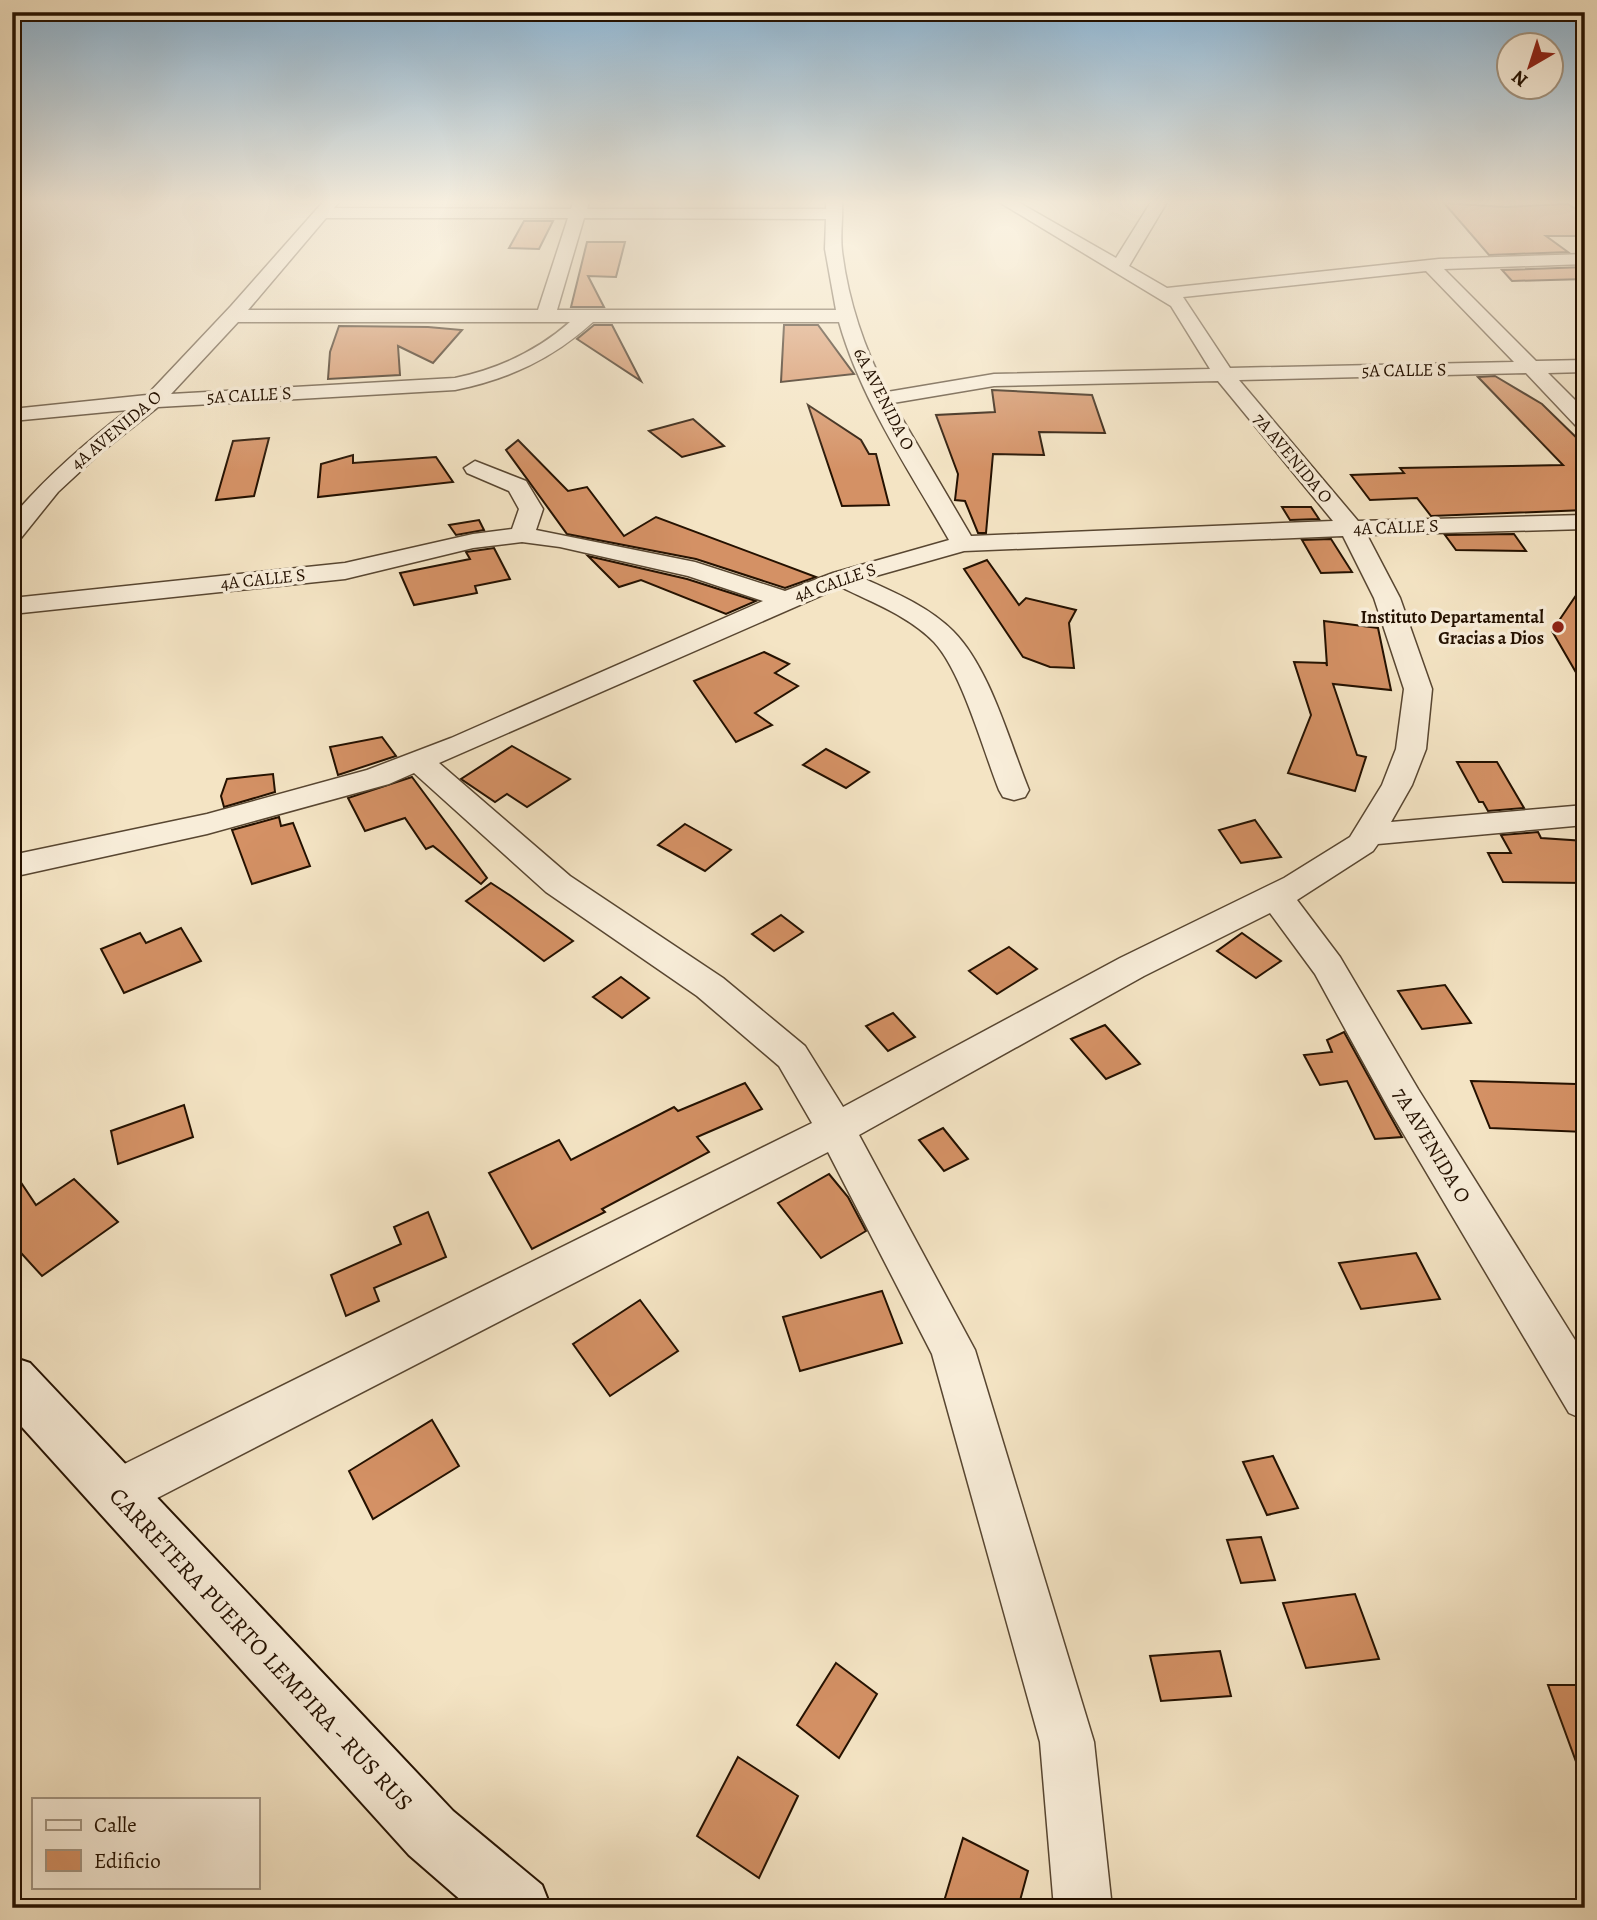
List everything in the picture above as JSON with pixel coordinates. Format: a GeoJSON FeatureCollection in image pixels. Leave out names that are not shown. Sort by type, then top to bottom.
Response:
{"type":"FeatureCollection","features":[{"type":"Feature","properties":{"kind":"street","name":"4A AVENIDA O"},"geometry":{"type":"LineString","coordinates":[[12,533],[50,487],[91,449],[153,401],[254,292]]}},
{"type":"Feature","properties":{"kind":"street"},"geometry":{"type":"LineString","coordinates":[[546,316],[553,292]]}},
{"type":"Feature","properties":{"kind":"street","name":"6A AVENIDA O"},"geometry":{"type":"LineString","coordinates":[[840,292],[845,316],[863,367],[963,544]]}},
{"type":"Feature","properties":{"kind":"street","name":"7A AVENIDA O"},"geometry":{"type":"LineString","coordinates":[[117,1493],[836,1129],[1132,967],[1276,896],[1362,844],[1397,785],[1410,749],[1418,690],[1387,598],[1351,528],[1224,374],[1178,302],[1160,292]]}},
{"type":"Feature","properties":{"kind":"street"},"geometry":{"type":"LineString","coordinates":[[1164,294],[1186,292]]}},
{"type":"Feature","properties":{"kind":"street"},"geometry":{"type":"LineString","coordinates":[[1456,292],[1585,422]]}},
{"type":"Feature","properties":{"kind":"street"},"geometry":{"type":"LineString","coordinates":[[233,316],[845,316]]}},
{"type":"Feature","properties":{"kind":"street","name":"5A CALLE S"},"geometry":{"type":"LineString","coordinates":[[12,415],[153,401],[454,384],[485,379],[525,363],[550,349],[588,316]]}},
{"type":"Feature","properties":{"kind":"street","name":"5A CALLE S"},"geometry":{"type":"LineString","coordinates":[[881,399],[994,380],[1585,366]]}},
{"type":"Feature","properties":{"kind":"street"},"geometry":{"type":"LineString","coordinates":[[475,468],[518,486],[531,509],[522,535]]}},
{"type":"Feature","properties":{"kind":"street","name":"4A CALLE S"},"geometry":{"type":"LineString","coordinates":[[12,606],[345,571],[473,541],[522,535],[560,540],[695,570],[786,600],[842,578],[963,544],[1203,532],[1585,522]]}},
{"type":"Feature","properties":{"kind":"street"},"geometry":{"type":"LineString","coordinates":[[842,578],[920,617],[947,639],[968,681],[1014,790]]}},
{"type":"Feature","properties":{"kind":"street"},"geometry":{"type":"LineString","coordinates":[[12,866],[207,824],[378,777],[710,636],[786,600]]}},
{"type":"Feature","properties":{"kind":"street"},"geometry":{"type":"LineString","coordinates":[[419,761],[491,828],[558,884],[710,987],[792,1056],[836,1129],[953,1350],[1067,1742],[1083,1908]]}},
{"type":"Feature","properties":{"kind":"street"},"geometry":{"type":"LineString","coordinates":[[1367,835],[1585,815]]}},
{"type":"Feature","properties":{"kind":"street","name":"7A AVENIDA O"},"geometry":{"type":"LineString","coordinates":[[1276,896],[1328,966],[1404,1100],[1585,1398]]}},
{"type":"Feature","properties":{"kind":"street","name":"CARRETERA PUERTO LEMPIRA - RUS RUS"},"geometry":{"type":"LineString","coordinates":[[12,1380],[431,1833],[519,1908]]}},
{"type":"Feature","properties":{"kind":"building"},"geometry":{"type":"Polygon","coordinates":[[[575,292],[596,292],[604,307],[571,307],[575,292]]]}},
{"type":"Feature","properties":{"kind":"building"},"geometry":{"type":"Polygon","coordinates":[[[594,325],[612,325],[641,381],[577,339],[594,325]]]}},
{"type":"Feature","properties":{"kind":"building"},"geometry":{"type":"Polygon","coordinates":[[[784,325],[818,325],[854,374],[781,382],[784,325]]]}},
{"type":"Feature","properties":{"kind":"building"},"geometry":{"type":"Polygon","coordinates":[[[339,326],[462,330],[433,363],[398,346],[400,375],[328,379],[330,352],[339,326]]]}},
{"type":"Feature","properties":{"kind":"building"},"geometry":{"type":"Polygon","coordinates":[[[1495,376],[1542,404],[1585,446],[1585,510],[1431,516],[1417,498],[1370,500],[1351,475],[1404,473],[1400,468],[1563,465],[1478,377],[1495,376]]]}},
{"type":"Feature","properties":{"kind":"building"},"geometry":{"type":"Polygon","coordinates":[[[992,390],[1092,395],[1105,433],[1039,432],[1044,455],[993,454],[986,533],[978,533],[965,501],[955,500],[958,474],[936,415],[995,412],[992,390]]]}},
{"type":"Feature","properties":{"kind":"building"},"geometry":{"type":"Polygon","coordinates":[[[808,405],[861,440],[869,454],[876,454],[889,505],[842,506],[808,405]]]}},
{"type":"Feature","properties":{"kind":"building"},"geometry":{"type":"Polygon","coordinates":[[[693,419],[724,446],[682,457],[649,431],[693,419]]]}},
{"type":"Feature","properties":{"kind":"building"},"geometry":{"type":"Polygon","coordinates":[[[269,438],[254,496],[216,500],[233,441],[269,438]]]}},
{"type":"Feature","properties":{"kind":"building"},"geometry":{"type":"Polygon","coordinates":[[[518,440],[568,491],[587,487],[624,536],[656,517],[816,577],[785,588],[696,559],[567,534],[506,450],[518,440]]]}},
{"type":"Feature","properties":{"kind":"building"},"geometry":{"type":"Polygon","coordinates":[[[353,455],[353,463],[436,457],[453,482],[318,497],[321,464],[353,455]]]}},
{"type":"Feature","properties":{"kind":"building"},"geometry":{"type":"Polygon","coordinates":[[[1282,507],[1311,507],[1319,519],[1290,520],[1282,507]]]}},
{"type":"Feature","properties":{"kind":"building"},"geometry":{"type":"Polygon","coordinates":[[[479,520],[484,530],[456,535],[449,525],[479,520]]]}},
{"type":"Feature","properties":{"kind":"building"},"geometry":{"type":"Polygon","coordinates":[[[1514,534],[1526,551],[1456,550],[1445,535],[1514,534]]]}},
{"type":"Feature","properties":{"kind":"building"},"geometry":{"type":"Polygon","coordinates":[[[1331,539],[1352,572],[1321,573],[1302,540],[1331,539]]]}},
{"type":"Feature","properties":{"kind":"building"},"geometry":{"type":"Polygon","coordinates":[[[494,548],[510,579],[475,586],[477,593],[414,605],[400,573],[470,559],[466,552],[494,548]]]}},
{"type":"Feature","properties":{"kind":"building"},"geometry":{"type":"Polygon","coordinates":[[[588,556],[687,579],[756,601],[726,614],[641,580],[619,587],[588,556]]]}},
{"type":"Feature","properties":{"kind":"building"},"geometry":{"type":"Polygon","coordinates":[[[987,560],[1019,605],[1026,598],[1076,610],[1069,623],[1074,668],[1050,667],[1023,657],[964,569],[987,560]]]}},
{"type":"Feature","properties":{"kind":"building"},"geometry":{"type":"Polygon","coordinates":[[[1585,582],[1585,688],[1552,631],[1585,582]]]}},
{"type":"Feature","properties":{"kind":"building"},"geometry":{"type":"Polygon","coordinates":[[[1324,621],[1378,628],[1391,690],[1333,684],[1357,755],[1366,757],[1355,791],[1288,773],[1311,715],[1294,662],[1326,663],[1327,666],[1324,621]]]}},
{"type":"Feature","properties":{"kind":"building"},"geometry":{"type":"Polygon","coordinates":[[[764,652],[789,664],[775,673],[798,686],[755,713],[772,725],[736,742],[694,681],[764,652]]]}},
{"type":"Feature","properties":{"kind":"building"},"geometry":{"type":"Polygon","coordinates":[[[382,737],[396,756],[338,775],[330,747],[382,737]]]}},
{"type":"Feature","properties":{"kind":"building"},"geometry":{"type":"Polygon","coordinates":[[[512,746],[570,779],[527,807],[507,794],[495,802],[461,779],[512,746]]]}},
{"type":"Feature","properties":{"kind":"building"},"geometry":{"type":"Polygon","coordinates":[[[826,749],[869,772],[846,788],[803,765],[826,749]]]}},
{"type":"Feature","properties":{"kind":"building"},"geometry":{"type":"Polygon","coordinates":[[[1457,762],[1497,762],[1524,808],[1488,811],[1483,802],[1479,802],[1457,762]]]}},
{"type":"Feature","properties":{"kind":"building"},"geometry":{"type":"Polygon","coordinates":[[[273,774],[275,792],[224,807],[221,796],[227,779],[273,774]]]}},
{"type":"Feature","properties":{"kind":"building"},"geometry":{"type":"Polygon","coordinates":[[[412,777],[487,878],[481,884],[433,846],[426,849],[405,818],[365,831],[348,798],[412,777]]]}},
{"type":"Feature","properties":{"kind":"building"},"geometry":{"type":"Polygon","coordinates":[[[279,817],[281,826],[293,823],[310,866],[252,884],[232,830],[279,817]]]}},
{"type":"Feature","properties":{"kind":"building"},"geometry":{"type":"Polygon","coordinates":[[[1255,820],[1281,857],[1241,863],[1219,830],[1255,820]]]}},
{"type":"Feature","properties":{"kind":"building"},"geometry":{"type":"Polygon","coordinates":[[[685,824],[731,850],[705,871],[658,845],[685,824]]]}},
{"type":"Feature","properties":{"kind":"building"},"geometry":{"type":"Polygon","coordinates":[[[1538,832],[1541,838],[1585,841],[1585,883],[1503,882],[1488,853],[1511,853],[1501,835],[1538,832]]]}},
{"type":"Feature","properties":{"kind":"building"},"geometry":{"type":"Polygon","coordinates":[[[491,883],[573,941],[544,961],[466,901],[491,883]]]}},
{"type":"Feature","properties":{"kind":"building"},"geometry":{"type":"Polygon","coordinates":[[[781,915],[803,932],[774,951],[752,934],[781,915]]]}},
{"type":"Feature","properties":{"kind":"building"},"geometry":{"type":"Polygon","coordinates":[[[181,928],[201,961],[124,993],[101,949],[140,933],[146,943],[181,928]]]}},
{"type":"Feature","properties":{"kind":"building"},"geometry":{"type":"Polygon","coordinates":[[[1242,933],[1281,961],[1256,978],[1217,951],[1242,933]]]}},
{"type":"Feature","properties":{"kind":"building"},"geometry":{"type":"Polygon","coordinates":[[[1009,947],[1037,969],[997,994],[969,971],[1009,947]]]}},
{"type":"Feature","properties":{"kind":"building"},"geometry":{"type":"Polygon","coordinates":[[[621,977],[649,998],[622,1018],[593,997],[621,977]]]}},
{"type":"Feature","properties":{"kind":"building"},"geometry":{"type":"Polygon","coordinates":[[[1445,985],[1471,1023],[1422,1029],[1398,991],[1445,985]]]}},
{"type":"Feature","properties":{"kind":"building"},"geometry":{"type":"Polygon","coordinates":[[[893,1013],[915,1037],[888,1051],[866,1026],[893,1013]]]}},
{"type":"Feature","properties":{"kind":"building"},"geometry":{"type":"Polygon","coordinates":[[[1105,1025],[1140,1064],[1106,1079],[1071,1039],[1105,1025]]]}},
{"type":"Feature","properties":{"kind":"building"},"geometry":{"type":"Polygon","coordinates":[[[1344,1032],[1402,1137],[1375,1139],[1347,1081],[1320,1085],[1304,1055],[1332,1052],[1327,1040],[1344,1032]]]}},
{"type":"Feature","properties":{"kind":"building"},"geometry":{"type":"Polygon","coordinates":[[[1471,1081],[1576,1084],[1585,1103],[1585,1132],[1490,1128],[1471,1081]]]}},
{"type":"Feature","properties":{"kind":"building"},"geometry":{"type":"Polygon","coordinates":[[[745,1083],[762,1109],[697,1137],[709,1152],[602,1209],[605,1212],[532,1249],[489,1173],[559,1140],[571,1160],[674,1107],[678,1111],[745,1083]]]}},
{"type":"Feature","properties":{"kind":"building"},"geometry":{"type":"Polygon","coordinates":[[[184,1105],[193,1137],[118,1164],[111,1131],[184,1105]]]}},
{"type":"Feature","properties":{"kind":"building"},"geometry":{"type":"Polygon","coordinates":[[[943,1128],[968,1159],[944,1171],[919,1140],[943,1128]]]}},
{"type":"Feature","properties":{"kind":"building"},"geometry":{"type":"Polygon","coordinates":[[[12,1169],[36,1205],[74,1179],[118,1222],[42,1276],[12,1243],[12,1169]]]}},
{"type":"Feature","properties":{"kind":"building"},"geometry":{"type":"Polygon","coordinates":[[[829,1174],[848,1197],[866,1231],[821,1258],[778,1203],[829,1174]]]}},
{"type":"Feature","properties":{"kind":"building"},"geometry":{"type":"Polygon","coordinates":[[[428,1212],[446,1257],[374,1288],[379,1301],[346,1316],[331,1275],[401,1244],[394,1227],[428,1212]]]}},
{"type":"Feature","properties":{"kind":"building"},"geometry":{"type":"Polygon","coordinates":[[[1416,1253],[1440,1299],[1361,1309],[1339,1263],[1416,1253]]]}},
{"type":"Feature","properties":{"kind":"building"},"geometry":{"type":"Polygon","coordinates":[[[882,1291],[902,1343],[800,1371],[783,1317],[882,1291]]]}},
{"type":"Feature","properties":{"kind":"building"},"geometry":{"type":"Polygon","coordinates":[[[640,1300],[678,1351],[610,1396],[573,1344],[640,1300]]]}},
{"type":"Feature","properties":{"kind":"building"},"geometry":{"type":"Polygon","coordinates":[[[432,1420],[459,1466],[373,1519],[349,1471],[432,1420]]]}},
{"type":"Feature","properties":{"kind":"building"},"geometry":{"type":"Polygon","coordinates":[[[1273,1456],[1298,1508],[1267,1515],[1243,1462],[1273,1456]]]}},
{"type":"Feature","properties":{"kind":"building"},"geometry":{"type":"Polygon","coordinates":[[[1261,1537],[1275,1580],[1241,1583],[1227,1540],[1261,1537]]]}},
{"type":"Feature","properties":{"kind":"building"},"geometry":{"type":"Polygon","coordinates":[[[1355,1594],[1379,1659],[1306,1668],[1283,1603],[1355,1594]]]}},
{"type":"Feature","properties":{"kind":"building"},"geometry":{"type":"Polygon","coordinates":[[[1220,1651],[1231,1696],[1161,1701],[1150,1656],[1220,1651]]]}},
{"type":"Feature","properties":{"kind":"building"},"geometry":{"type":"Polygon","coordinates":[[[836,1663],[877,1694],[839,1758],[797,1725],[836,1663]]]}},
{"type":"Feature","properties":{"kind":"building"},"geometry":{"type":"Polygon","coordinates":[[[1548,1685],[1585,1685],[1585,1778],[1582,1778],[1548,1685]]]}},
{"type":"Feature","properties":{"kind":"building"},"geometry":{"type":"Polygon","coordinates":[[[738,1757],[798,1796],[759,1878],[697,1836],[738,1757]]]}},
{"type":"Feature","properties":{"kind":"building"},"geometry":{"type":"Polygon","coordinates":[[[963,1838],[1028,1871],[1018,1908],[942,1908],[963,1838]]]}},
{"type":"Feature","properties":{"kind":"place","name":"Instituto Departamental Gracias a Dios"},"geometry":{"type":"Point","coordinates":[1558,627]}}]}
